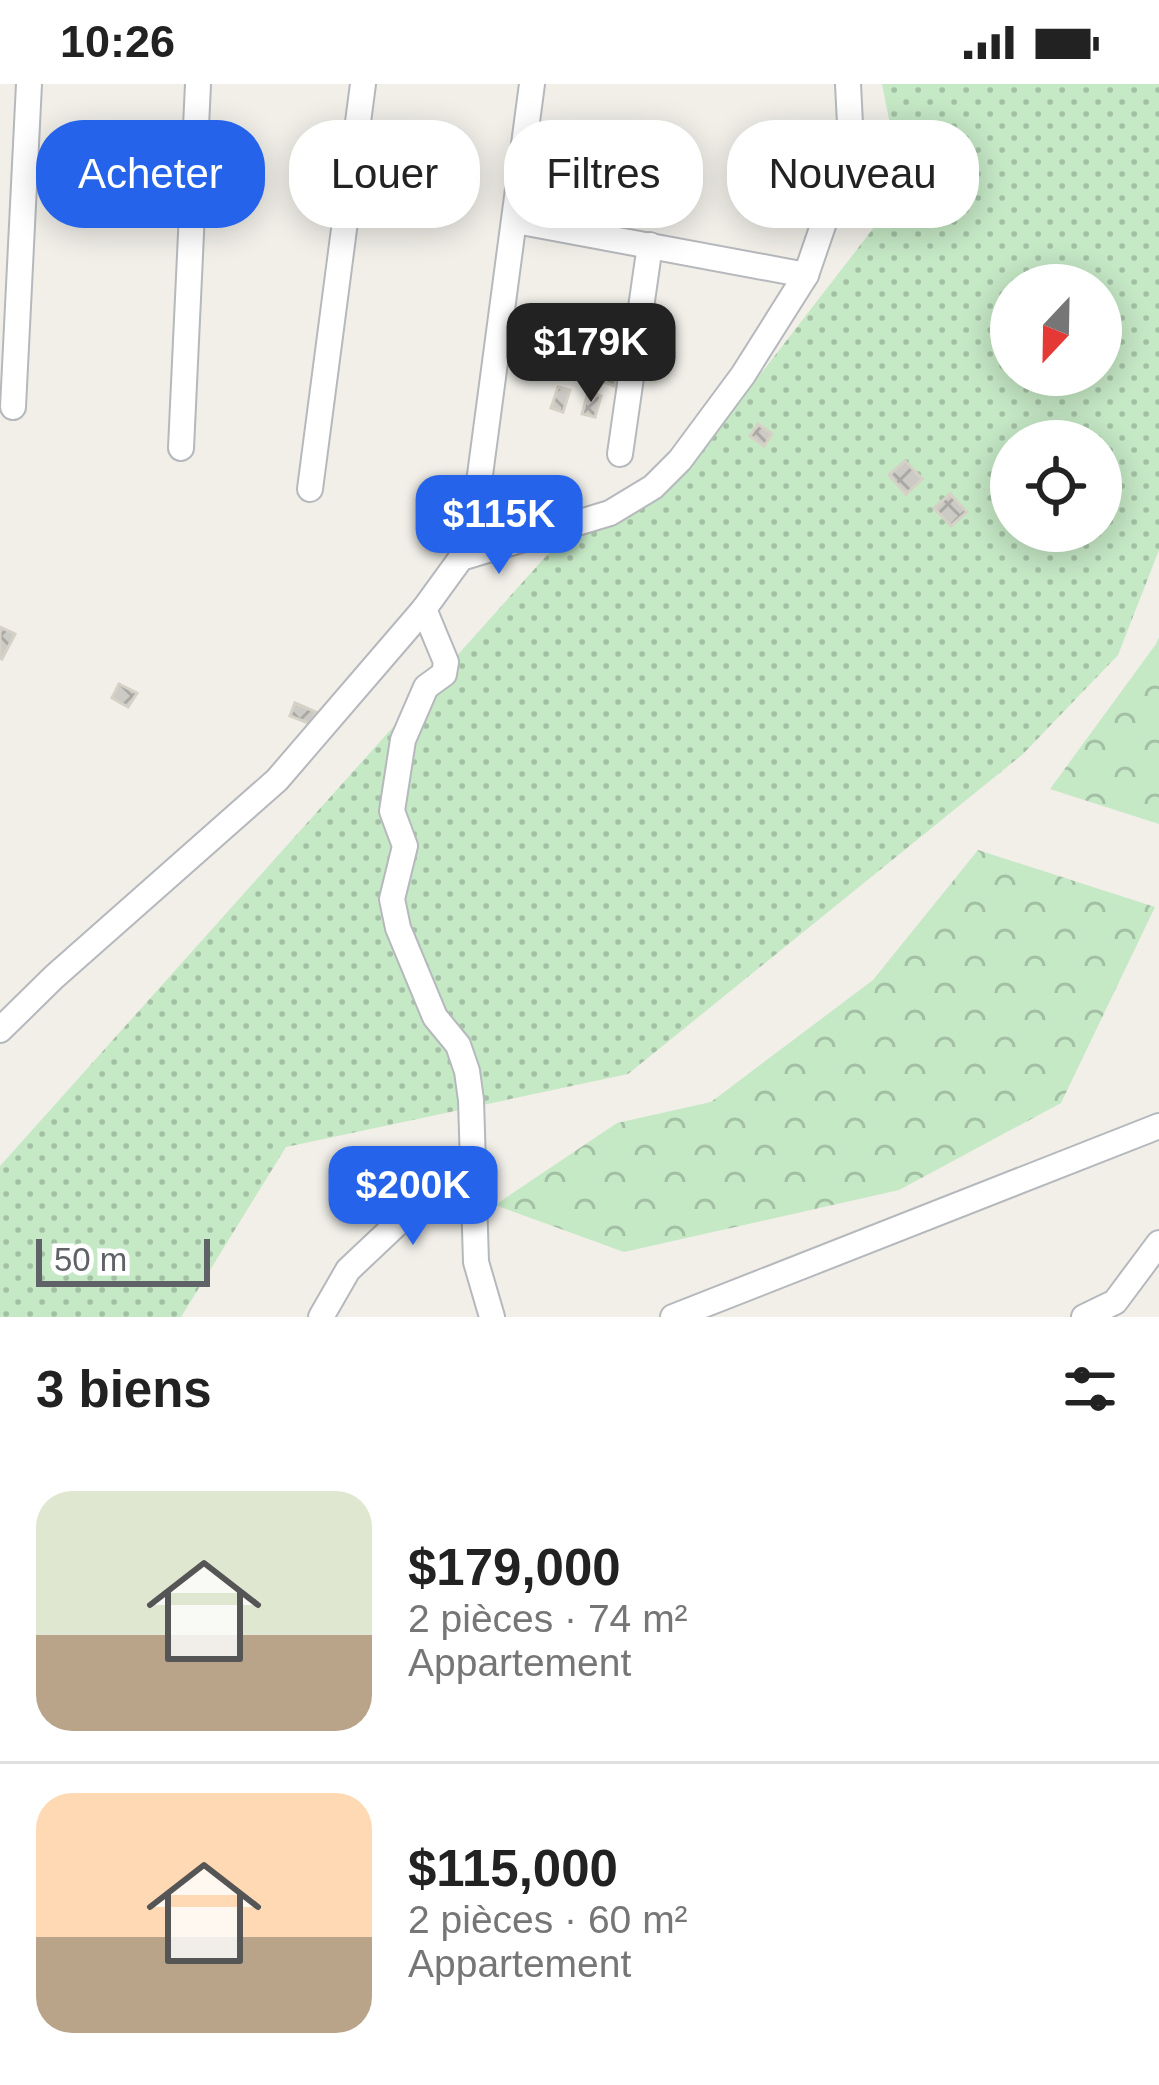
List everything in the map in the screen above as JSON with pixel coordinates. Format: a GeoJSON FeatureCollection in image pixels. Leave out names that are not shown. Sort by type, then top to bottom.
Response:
{"type":"FeatureCollection","features":[{"type":"Feature","properties":{"kind":"street"},"geometry":{"type":"LineString","coordinates":[[13,407],[28,84]]}},
{"type":"Feature","properties":{"kind":"street"},"geometry":{"type":"LineString","coordinates":[[181,448],[198,84]]}},
{"type":"Feature","properties":{"kind":"street"},"geometry":{"type":"LineString","coordinates":[[310,489],[363,84]]}},
{"type":"Feature","properties":{"kind":"street"},"geometry":{"type":"LineString","coordinates":[[528,120],[532,84]]}},
{"type":"Feature","properties":{"kind":"street"},"geometry":{"type":"LineString","coordinates":[[461,557],[610,512],[653,487],[680,460],[806,275],[851,144],[848,84]]}},
{"type":"Feature","properties":{"kind":"street"},"geometry":{"type":"LineString","coordinates":[[0,1030],[277,780],[424,609],[461,557],[480,475],[515,228]]}},
{"type":"Feature","properties":{"kind":"street"},"geometry":{"type":"LineString","coordinates":[[555,228],[806,275]]}},
{"type":"Feature","properties":{"kind":"street"},"geometry":{"type":"LineString","coordinates":[[620,454],[650,245]]}},
{"type":"Feature","properties":{"kind":"street"},"geometry":{"type":"LineString","coordinates":[[424,609],[445,668],[416,704],[403,740],[392,811],[405,846],[392,899],[398,928],[435,1017],[463,1058],[472,1100],[476,1262],[492,1317]]}},
{"type":"Feature","properties":{"kind":"street"},"geometry":{"type":"LineString","coordinates":[[673,1317],[1159,1126]]}},
{"type":"Feature","properties":{"kind":"street"},"geometry":{"type":"LineString","coordinates":[[321,1317],[348,1270],[472,1154]]}},
{"type":"Feature","properties":{"kind":"street"},"geometry":{"type":"LineString","coordinates":[[1084,1317],[1115,1302],[1159,1243]]}},
{"type":"Feature","properties":{"kind":"green space"},"geometry":{"type":"Polygon","coordinates":[[[882,84],[1159,84],[1159,550],[1118,655],[1023,754],[628,1074],[286,1147],[181,1317],[0,1317],[0,1166],[556,545],[725,420],[874,228],[979,228],[979,120],[889,120],[882,84]]]}},
{"type":"Feature","properties":{"kind":"green space"},"geometry":{"type":"Polygon","coordinates":[[[1159,637],[1159,824],[1050,789],[1156,644],[1159,637]]]}},
{"type":"Feature","properties":{"kind":"green space"},"geometry":{"type":"Polygon","coordinates":[[[978,850],[1155,907],[1061,1103],[899,1190],[624,1252],[495,1205],[617,1123],[711,1102],[873,980],[978,850]]]}},
{"type":"Feature","properties":{"kind":"building"},"geometry":{"type":"Polygon","coordinates":[[[598,365],[619,373],[614,386],[593,377],[598,365]]]}},
{"type":"Feature","properties":{"kind":"building"},"geometry":{"type":"Polygon","coordinates":[[[558,387],[570,390],[563,412],[551,408],[558,387]]]}},
{"type":"Feature","properties":{"kind":"building"},"geometry":{"type":"Polygon","coordinates":[[[588,392],[601,396],[595,417],[582,414],[588,392]]]}},
{"type":"Feature","properties":{"kind":"building"},"geometry":{"type":"Polygon","coordinates":[[[758,424],[772,434],[764,446],[750,436],[758,424]]]}},
{"type":"Feature","properties":{"kind":"building"},"geometry":{"type":"Polygon","coordinates":[[[905,461],[922,479],[906,494],[889,475],[905,461]]]}},
{"type":"Feature","properties":{"kind":"building"},"geometry":{"type":"Polygon","coordinates":[[[426,481],[448,489],[443,501],[422,493],[426,481]]]}},
{"type":"Feature","properties":{"kind":"building"},"geometry":{"type":"Polygon","coordinates":[[[950,494],[967,512],[951,526],[934,508],[950,494]]]}},
{"type":"Feature","properties":{"kind":"building"},"geometry":{"type":"Polygon","coordinates":[[[0,627],[15,634],[2,659],[0,658],[0,627]]]}},
{"type":"Feature","properties":{"kind":"building"},"geometry":{"type":"Polygon","coordinates":[[[119,684],[137,693],[128,707],[112,698],[119,684]]]}},
{"type":"Feature","properties":{"kind":"building"},"geometry":{"type":"Polygon","coordinates":[[[295,703],[316,712],[311,724],[290,716],[295,703]]]}}]}
